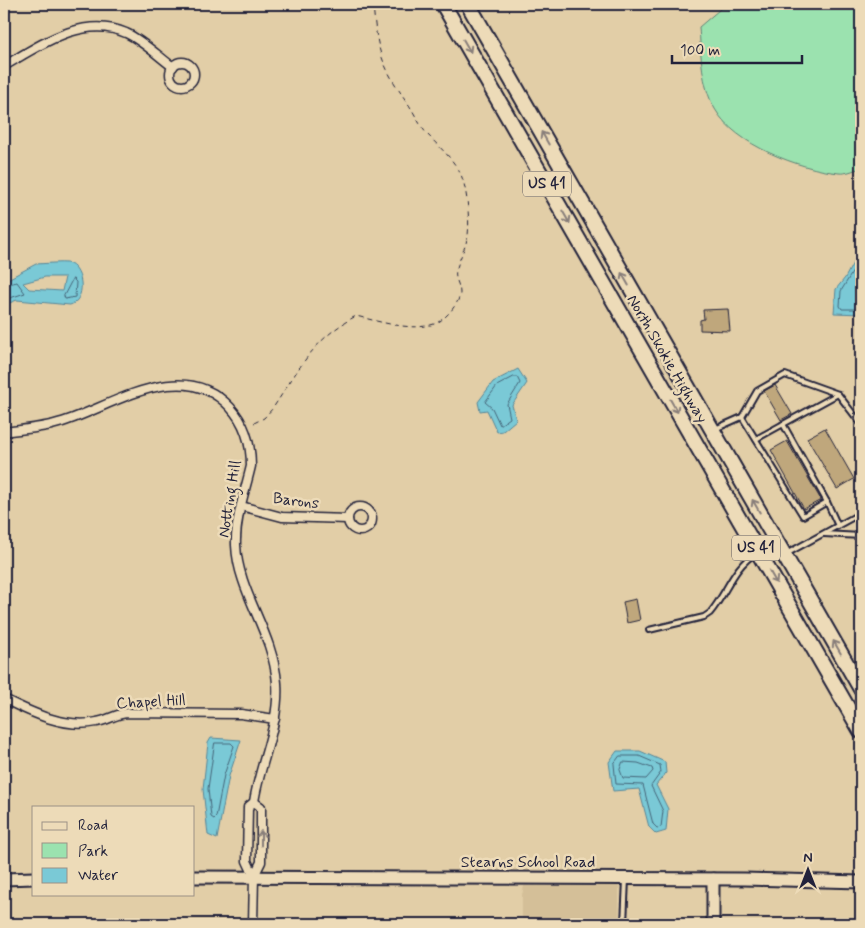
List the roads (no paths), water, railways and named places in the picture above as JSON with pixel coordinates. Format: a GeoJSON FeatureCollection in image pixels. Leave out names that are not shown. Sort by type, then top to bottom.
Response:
{"type":"FeatureCollection","features":[{"type":"Feature","properties":{"kind":"highway","name":"North Skokie Highway"},"geometry":{"type":"LineString","coordinates":[[443,4],[861,732]]}},
{"type":"Feature","properties":{"kind":"highway","name":"North Skokie Highway"},"geometry":{"type":"LineString","coordinates":[[468,4],[861,689]]}},
{"type":"Feature","properties":{"kind":"main road","name":"Stearns School Road"},"geometry":{"type":"LineString","coordinates":[[195,877],[713,878],[861,882]]}},
{"type":"Feature","properties":{"kind":"main road"},"geometry":{"type":"LineString","coordinates":[[4,878],[32,878]]}},
{"type":"Feature","properties":{"kind":"main road"},"geometry":{"type":"LineString","coordinates":[[713,878],[713,924]]}},
{"type":"Feature","properties":{"kind":"street"},"geometry":{"type":"LineString","coordinates":[[4,66],[66,33],[93,27],[105,27],[126,33],[173,67]]}},
{"type":"Feature","properties":{"kind":"street","name":"Notting Hill"},"geometry":{"type":"LineString","coordinates":[[4,432],[47,426],[66,421],[157,386],[176,383],[203,388],[232,408],[239,417],[248,437],[251,466],[236,532],[237,558],[241,575],[273,654],[277,685],[275,719],[258,779],[254,802],[248,806],[247,861],[254,876]]}},
{"type":"Feature","properties":{"kind":"street","name":"Barons"},"geometry":{"type":"LineString","coordinates":[[241,506],[282,517],[348,520]]}},
{"type":"Feature","properties":{"kind":"street","name":"Chapel Hill"},"geometry":{"type":"LineString","coordinates":[[4,699],[42,716],[66,722],[97,722],[117,714],[127,713],[241,714],[275,719]]}},
{"type":"Feature","properties":{"kind":"street","name":"Notting Hill"},"geometry":{"type":"LineString","coordinates":[[254,802],[261,807],[261,862],[254,876]]}},
{"type":"Feature","properties":{"kind":"street"},"geometry":{"type":"LineString","coordinates":[[253,924],[254,876]]}},
{"type":"Feature","properties":{"kind":"lane"},"geometry":{"type":"LineString","coordinates":[[713,430],[742,417],[757,391],[785,375],[838,394],[861,424]]}},
{"type":"Feature","properties":{"kind":"lane"},"geometry":{"type":"LineString","coordinates":[[756,439],[838,394]]}},
{"type":"Feature","properties":{"kind":"lane"},"geometry":{"type":"LineString","coordinates":[[742,417],[803,516],[827,502]]}},
{"type":"Feature","properties":{"kind":"lane"},"geometry":{"type":"LineString","coordinates":[[783,424],[827,502],[838,526]]}},
{"type":"Feature","properties":{"kind":"lane"},"geometry":{"type":"LineString","coordinates":[[784,555],[861,514]]}},
{"type":"Feature","properties":{"kind":"lane"},"geometry":{"type":"LineString","coordinates":[[824,534],[861,536]]}},
{"type":"Feature","properties":{"kind":"lane"},"geometry":{"type":"LineString","coordinates":[[649,630],[704,617],[710,613],[745,560],[758,552]]}},
{"type":"Feature","properties":{"kind":"lane"},"geometry":{"type":"LineString","coordinates":[[624,924],[626,879]]}},
{"type":"Feature","properties":{"kind":"water"},"geometry":{"type":"Polygon","coordinates":[[[861,248],[861,314],[834,313],[836,289],[845,278],[861,248]]]}},
{"type":"Feature","properties":{"kind":"water"},"geometry":{"type":"Polygon","coordinates":[[[66,263],[75,268],[80,279],[81,292],[75,302],[70,305],[17,300],[4,305],[4,281],[36,264],[66,263]],[[45,277],[23,283],[29,289],[62,291],[65,277],[45,277]]]}},
{"type":"Feature","properties":{"kind":"water"},"geometry":{"type":"Polygon","coordinates":[[[518,369],[527,383],[512,405],[516,420],[503,431],[497,432],[487,410],[480,411],[478,402],[493,382],[518,369]]]}},
{"type":"Feature","properties":{"kind":"water"},"geometry":{"type":"Polygon","coordinates":[[[211,738],[241,740],[229,776],[217,839],[208,835],[203,789],[208,743],[211,738]]]}},
{"type":"Feature","properties":{"kind":"water"},"geometry":{"type":"Polygon","coordinates":[[[617,751],[640,751],[665,762],[666,773],[656,785],[668,809],[666,831],[656,834],[649,827],[639,789],[613,791],[609,762],[617,751]]]}}]}
